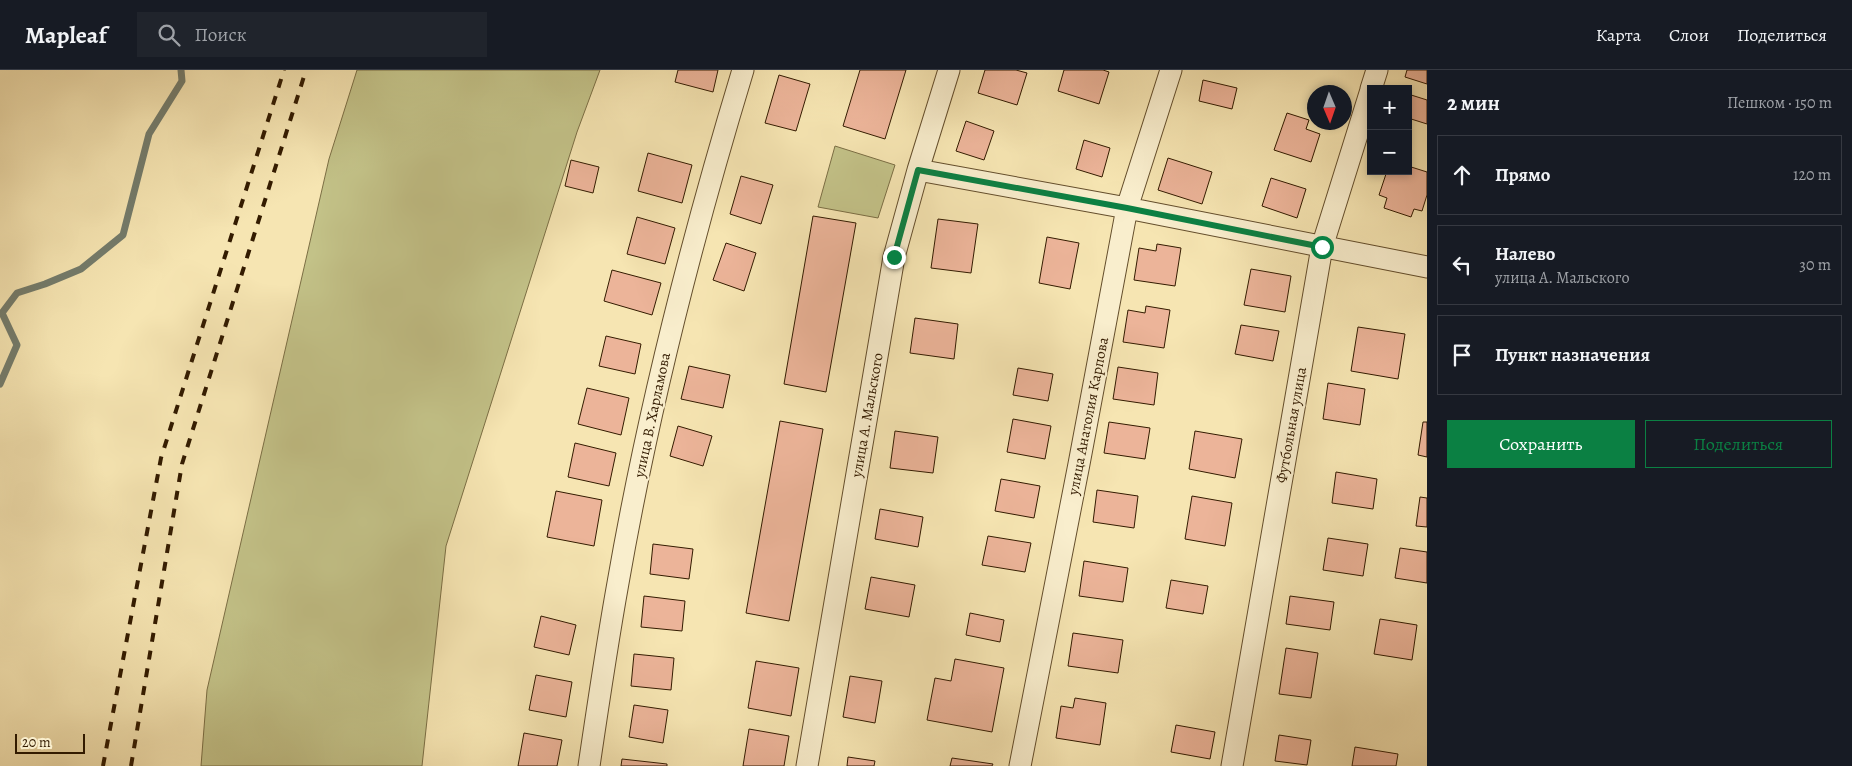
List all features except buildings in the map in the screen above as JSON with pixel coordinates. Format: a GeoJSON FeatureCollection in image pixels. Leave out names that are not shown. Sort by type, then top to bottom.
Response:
{"type":"FeatureCollection","features":[{"type":"Feature","properties":{"kind":"street","name":"улица В. Харламова"},"geometry":{"type":"LineString","coordinates":[[589,766],[618,583],[665,356],[743,70]]}},
{"type":"Feature","properties":{"kind":"street","name":"улица А. Мальского"},"geometry":{"type":"LineString","coordinates":[[807,766],[894,257],[918,170],[949,70]]}},
{"type":"Feature","properties":{"kind":"street","name":"улица Анатолия Карпова"},"geometry":{"type":"LineString","coordinates":[[1020,766],[1127,208],[1171,70]]}},
{"type":"Feature","properties":{"kind":"street","name":"Футбольная улица"},"geometry":{"type":"LineString","coordinates":[[1372,85],[1377,70]]}},
{"type":"Feature","properties":{"kind":"street","name":"Футбольная улица"},"geometry":{"type":"LineString","coordinates":[[1232,766],[1322,247],[1367,102]]}},
{"type":"Feature","properties":{"kind":"street"},"geometry":{"type":"LineString","coordinates":[[918,170],[1127,208],[1427,267]]}},
{"type":"Feature","properties":{"kind":"shaded area"},"geometry":{"type":"Polygon","coordinates":[[[357,70],[600,70],[577,132],[446,546],[422,766],[201,766],[207,690],[329,159],[357,70]]]}},
{"type":"Feature","properties":{"kind":"shaded area"},"geometry":{"type":"Polygon","coordinates":[[[835,146],[895,165],[878,218],[818,207],[835,146]]]}},
{"type":"Feature","properties":{"kind":"waterway"},"geometry":{"type":"LineString","coordinates":[[0,384],[17,345],[2,313],[17,293],[81,269],[123,235],[149,134],[182,81],[181,70]]}},
{"type":"Feature","properties":{"kind":"railway"},"geometry":{"type":"LineString","coordinates":[[103,766],[161,458],[284,70]]}},
{"type":"Feature","properties":{"kind":"railway"},"geometry":{"type":"LineString","coordinates":[[131,766],[182,464],[306,70]]}},
{"type":"Feature","properties":{"kind":"route"},"geometry":{"type":"LineString","coordinates":[[894,257],[918,170],[1127,208],[1322,247]]}}]}
